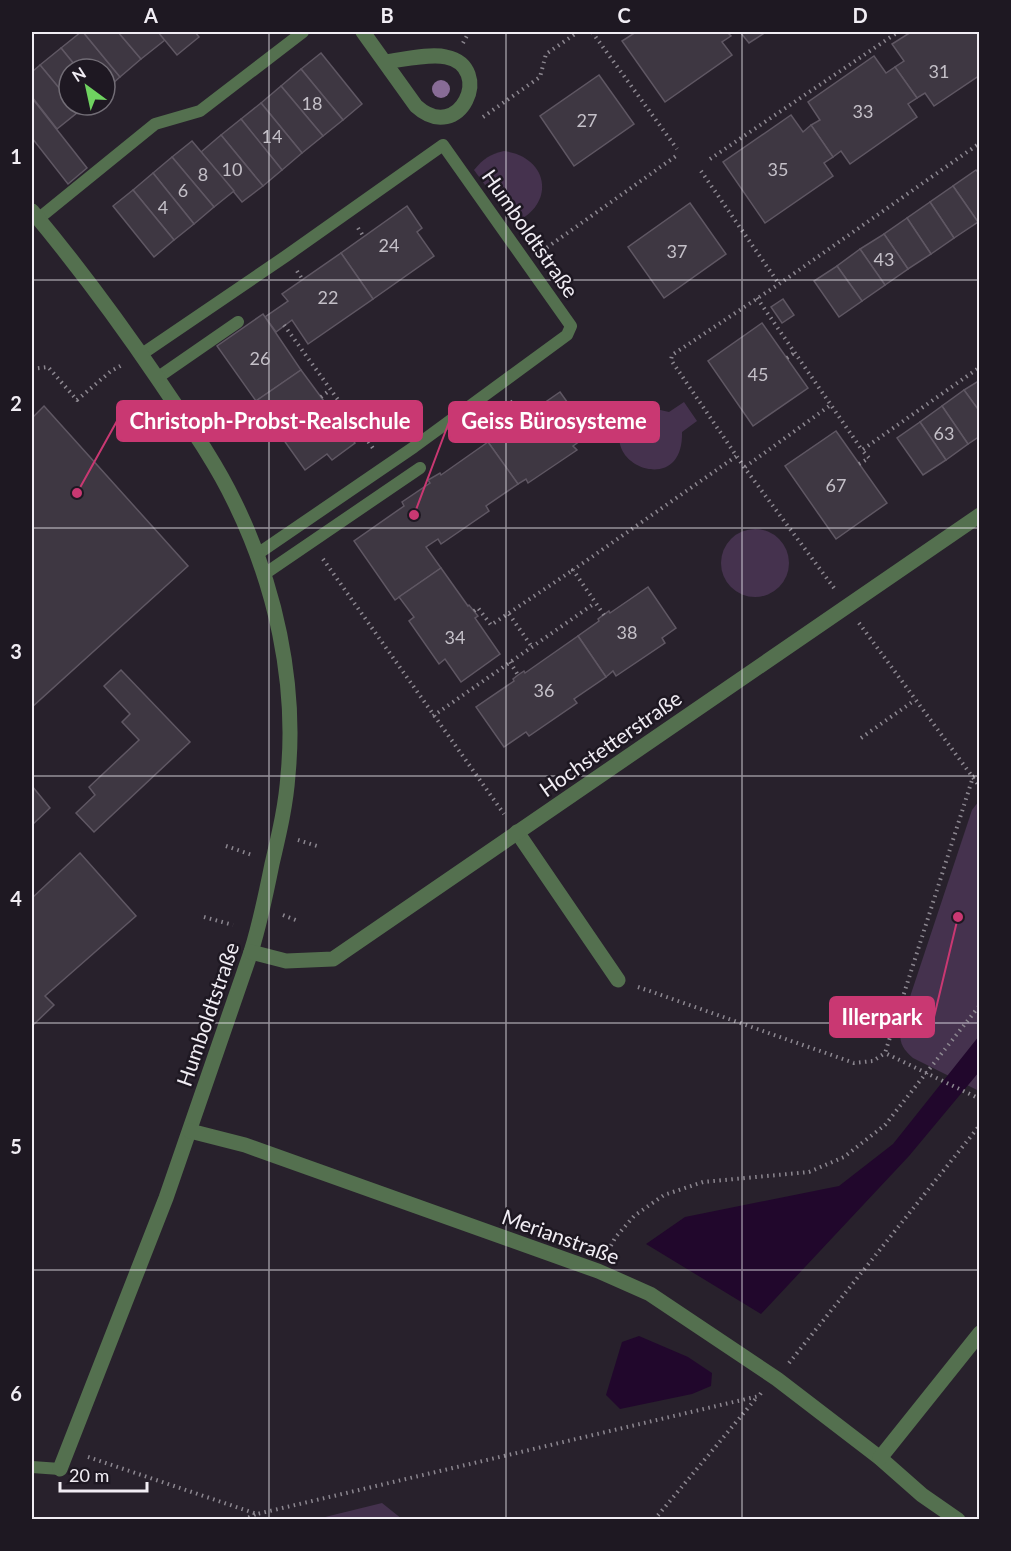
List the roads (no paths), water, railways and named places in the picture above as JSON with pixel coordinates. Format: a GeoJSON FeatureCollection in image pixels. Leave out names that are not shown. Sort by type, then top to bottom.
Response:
{"type":"FeatureCollection","features":[{"type":"Feature","properties":{"kind":"street"},"geometry":{"type":"LineString","coordinates":[[363,32],[416,106],[423,112],[432,116],[451,115],[466,102],[470,83],[462,65],[454,59],[444,56],[385,62]]}},
{"type":"Feature","properties":{"kind":"street","name":"Humboldtstraße"},"geometry":{"type":"LineString","coordinates":[[35,215],[142,354],[219,471],[239,511],[263,575],[277,625],[283,655],[290,742],[285,805],[261,921],[166,1198],[60,1469]]}},
{"type":"Feature","properties":{"kind":"street","name":"Hochstetterstraße"},"geometry":{"type":"LineString","coordinates":[[251,952],[286,961],[333,959],[980,515]]}},
{"type":"Feature","properties":{"kind":"street"},"geometry":{"type":"LineString","coordinates":[[518,832],[618,980]]}},
{"type":"Feature","properties":{"kind":"street","name":"Merianstraße"},"geometry":{"type":"LineString","coordinates":[[190,1131],[245,1145],[598,1271],[650,1294],[777,1379],[880,1458],[922,1495],[958,1520]]}},
{"type":"Feature","properties":{"kind":"street"},"geometry":{"type":"LineString","coordinates":[[880,1458],[980,1333]]}},
{"type":"Feature","properties":{"kind":"lane","name":"Humboldtstraße"},"geometry":{"type":"LineString","coordinates":[[35,215],[155,124],[200,111],[303,32]]}},
{"type":"Feature","properties":{"kind":"lane","name":"Humboldtstraße"},"geometry":{"type":"LineString","coordinates":[[142,354],[443,145],[571,326],[567,335],[386,466],[256,555]]}},
{"type":"Feature","properties":{"kind":"lane"},"geometry":{"type":"LineString","coordinates":[[157,378],[238,322]]}},
{"type":"Feature","properties":{"kind":"lane"},"geometry":{"type":"LineString","coordinates":[[263,575],[420,468]]}},
{"type":"Feature","properties":{"kind":"lane"},"geometry":{"type":"LineString","coordinates":[[32,1467],[60,1469]]}},
{"type":"Feature","properties":{"kind":"place","name":"Christoph-Probst-Realschule"},"geometry":{"type":"Point","coordinates":[77,493]}},
{"type":"Feature","properties":{"kind":"place","name":"Geiss Bürosysteme"},"geometry":{"type":"Point","coordinates":[414,515]}},
{"type":"Feature","properties":{"kind":"place","name":"Illerpark"},"geometry":{"type":"Point","coordinates":[958,917]}}]}
